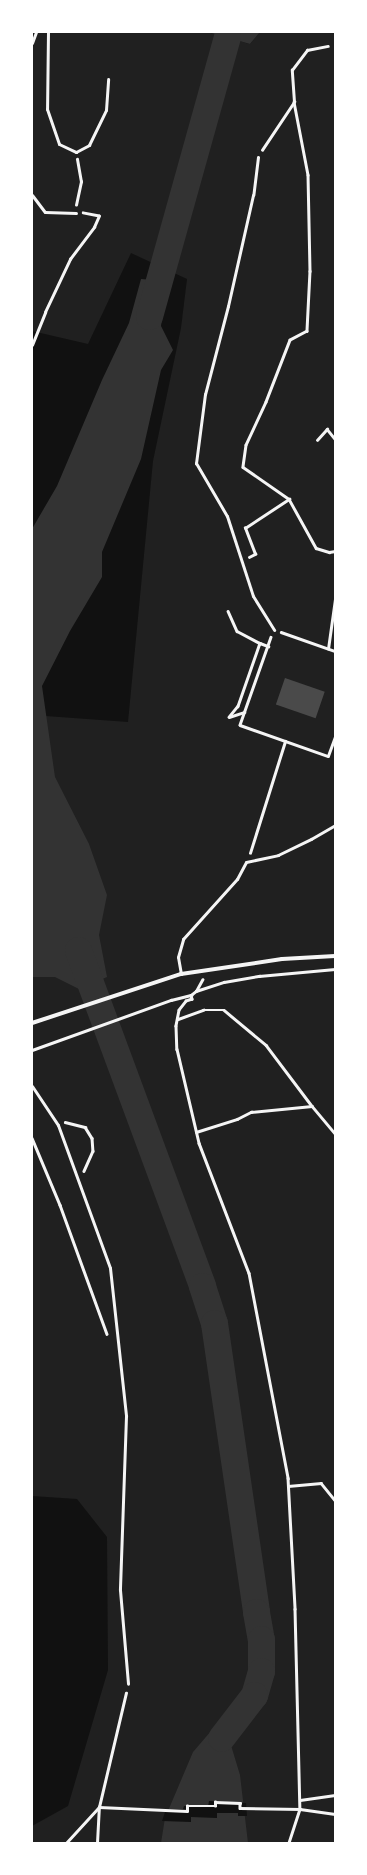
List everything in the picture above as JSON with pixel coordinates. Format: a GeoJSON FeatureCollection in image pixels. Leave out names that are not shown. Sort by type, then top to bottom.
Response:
{"type":"FeatureCollection","features":[{"type":"Feature","properties":{"kind":"street"},"geometry":{"type":"LineString","coordinates":[[32,1023],[181,974],[282,959],[335,956]]}},
{"type":"Feature","properties":{"kind":"lane"},"geometry":{"type":"LineString","coordinates":[[32,42],[36,32]]}},
{"type":"Feature","properties":{"kind":"lane"},"geometry":{"type":"LineString","coordinates":[[48,32],[47,109],[59,144],[76,152],[89,145],[106,110],[108,79]]}},
{"type":"Feature","properties":{"kind":"lane"},"geometry":{"type":"LineString","coordinates":[[258,157],[253,195],[228,306],[205,394],[196,463],[227,516],[253,596],[274,630]]}},
{"type":"Feature","properties":{"kind":"lane"},"geometry":{"type":"LineString","coordinates":[[32,195],[46,212],[76,213]]}},
{"type":"Feature","properties":{"kind":"lane"},"geometry":{"type":"LineString","coordinates":[[181,974],[178,957],[183,939],[237,879],[246,862],[278,855],[311,839],[335,825]]}},
{"type":"Feature","properties":{"kind":"lane"},"geometry":{"type":"LineString","coordinates":[[32,1086],[57,1122],[110,1268],[126,1416],[120,1590],[128,1684]]}},
{"type":"Feature","properties":{"kind":"path"},"geometry":{"type":"LineString","coordinates":[[328,46],[307,50],[292,70],[294,102],[308,175],[310,271],[307,331],[290,340],[266,402],[246,445],[243,467],[288,499],[316,548],[329,552],[335,551]]}},
{"type":"Feature","properties":{"kind":"path"},"geometry":{"type":"LineString","coordinates":[[258,157],[294,102]]}},
{"type":"Feature","properties":{"kind":"path"},"geometry":{"type":"LineString","coordinates":[[32,345],[45,312],[70,259],[94,227],[99,216],[76,213],[81,182],[76,152]]}},
{"type":"Feature","properties":{"kind":"path"},"geometry":{"type":"LineString","coordinates":[[317,440],[327,429],[335,439]]}},
{"type":"Feature","properties":{"kind":"path"},"geometry":{"type":"LineString","coordinates":[[255,554],[245,528],[288,499]]}},
{"type":"Feature","properties":{"kind":"path"},"geometry":{"type":"LineString","coordinates":[[328,649],[335,599]]}},
{"type":"Feature","properties":{"kind":"path"},"geometry":{"type":"LineString","coordinates":[[228,610],[237,631],[268,646]]}},
{"type":"Feature","properties":{"kind":"path"},"geometry":{"type":"LineString","coordinates":[[335,651],[274,630],[240,725],[328,756],[335,738]]}},
{"type":"Feature","properties":{"kind":"path"},"geometry":{"type":"LineString","coordinates":[[244,712],[229,717],[238,706],[260,643]]}},
{"type":"Feature","properties":{"kind":"path"},"geometry":{"type":"LineString","coordinates":[[246,862],[285,741]]}},
{"type":"Feature","properties":{"kind":"path"},"geometry":{"type":"LineString","coordinates":[[32,1050],[171,1000],[191,995],[196,991],[224,982],[245,978],[335,969]]}},
{"type":"Feature","properties":{"kind":"path"},"geometry":{"type":"LineString","coordinates":[[196,991],[200,982],[205,978]]}},
{"type":"Feature","properties":{"kind":"path"},"geometry":{"type":"LineString","coordinates":[[191,995],[192,998],[179,1010],[177,1049],[196,1132],[249,1273],[288,1486],[294,1609],[300,1800],[300,1809],[290,1842]]}},
{"type":"Feature","properties":{"kind":"path"},"geometry":{"type":"LineString","coordinates":[[178,1019],[203,1010],[224,1010],[266,1045],[312,1106],[335,1133]]}},
{"type":"Feature","properties":{"kind":"path"},"geometry":{"type":"LineString","coordinates":[[196,1132],[237,1119],[251,1112],[312,1106]]}},
{"type":"Feature","properties":{"kind":"path"},"geometry":{"type":"LineString","coordinates":[[57,1122],[67,1122],[85,1127],[92,1138],[93,1151],[87,1167],[78,1181]]}},
{"type":"Feature","properties":{"kind":"path"},"geometry":{"type":"LineString","coordinates":[[32,1138],[60,1205],[108,1337]]}},
{"type":"Feature","properties":{"kind":"path"},"geometry":{"type":"LineString","coordinates":[[288,1486],[321,1483],[335,1500]]}},
{"type":"Feature","properties":{"kind":"path"},"geometry":{"type":"LineString","coordinates":[[97,1843],[99,1807],[128,1684]]}},
{"type":"Feature","properties":{"kind":"path"},"geometry":{"type":"LineString","coordinates":[[300,1800],[335,1795]]}},
{"type":"Feature","properties":{"kind":"path"},"geometry":{"type":"LineString","coordinates":[[99,1807],[187,1811],[187,1806],[215,1806],[215,1802],[240,1803],[240,1808],[300,1809],[335,1814]]}},
{"type":"Feature","properties":{"kind":"path"},"geometry":{"type":"LineString","coordinates":[[66,1843],[99,1807]]}},
{"type":"Feature","properties":{"kind":"shaded area"},"geometry":{"type":"Polygon","coordinates":[[[32,32],[208,32],[250,44],[260,32],[335,32],[335,1843],[32,1843],[32,1826],[68,1806],[108,1670],[107,1537],[77,1499],[32,1496],[32,715],[128,722],[153,461],[181,328],[187,279],[131,253],[88,344],[32,331],[32,32]]]}},
{"type":"Feature","properties":{"kind":"shaded area"},"geometry":{"type":"Polygon","coordinates":[[[208,32],[260,32],[250,44],[208,32]]]}},
{"type":"Feature","properties":{"kind":"shaded area"},"geometry":{"type":"Polygon","coordinates":[[[141,279],[166,281],[161,326],[173,350],[161,370],[141,459],[102,552],[102,577],[70,631],[42,686],[55,777],[89,844],[107,895],[99,935],[107,977],[79,989],[55,977],[32,977],[32,529],[57,486],[102,380],[129,323],[141,279]]]}},
{"type":"Feature","properties":{"kind":"shaded area"},"geometry":{"type":"Polygon","coordinates":[[[242,1695],[245,1722],[230,1742],[240,1775],[248,1843],[161,1843],[165,1818],[193,1752],[242,1695]]]}},
{"type":"Feature","properties":{"kind":"pier"},"geometry":{"type":"Polygon","coordinates":[[[209,1801],[246,1803],[247,1816],[238,1816],[238,1813],[217,1813],[217,1818],[191,1817],[191,1822],[162,1821],[166,1809],[183,1809],[184,1806],[208,1807],[209,1801]]]}},
{"type":"Feature","properties":{"kind":"building"},"geometry":{"type":"Polygon","coordinates":[[[285,678],[325,692],[316,718],[276,704],[285,678]]]}},
{"type":"Feature","properties":{"kind":"waterway"},"geometry":{"type":"LineString","coordinates":[[149,316],[227,37]]}},
{"type":"Feature","properties":{"kind":"waterway"},"geometry":{"type":"LineString","coordinates":[[78,950],[202,1286],[214,1323],[261,1639],[261,1671],[254,1695],[221,1738]]}}]}
